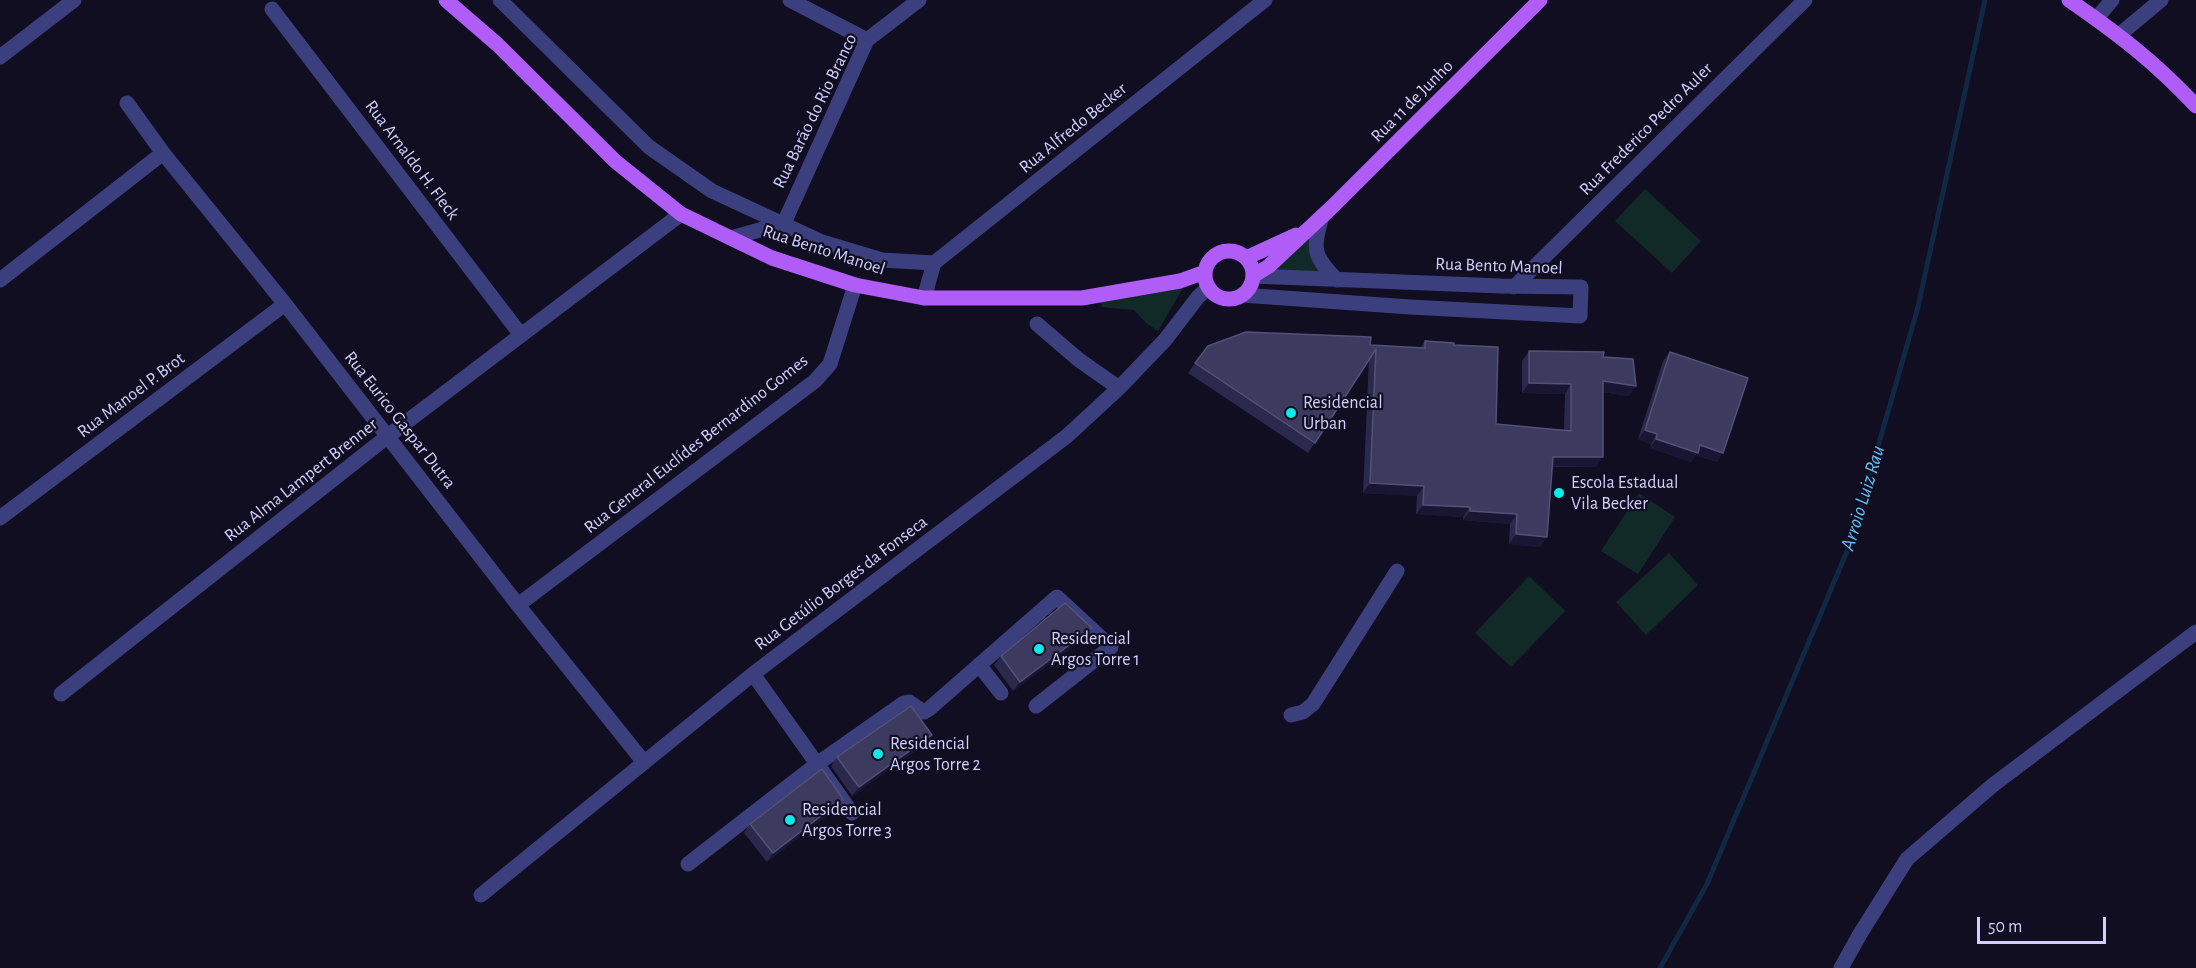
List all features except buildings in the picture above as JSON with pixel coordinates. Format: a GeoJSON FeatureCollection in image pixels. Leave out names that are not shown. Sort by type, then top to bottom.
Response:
{"type":"FeatureCollection","features":[{"type":"Feature","properties":{"kind":"main road","name":"Rua Bento Manoel"},"geometry":{"type":"LineString","coordinates":[[446,0],[498,45],[615,161],[681,214],[772,258],[855,285],[924,298],[1083,298],[1180,281],[1205,272]]}},
{"type":"Feature","properties":{"kind":"main road","name":"Rua 11 de Junho"},"geometry":{"type":"LineString","coordinates":[[1253,276],[1269,266],[1322,216],[1540,0]]}},
{"type":"Feature","properties":{"kind":"main road"},"geometry":{"type":"LineString","coordinates":[[2068,0],[2119,34],[2164,72],[2196,106]]}},
{"type":"Feature","properties":{"kind":"main road","name":"Rua 11 de Junho"},"geometry":{"type":"LineString","coordinates":[[1246,258],[1309,228]]}},
{"type":"Feature","properties":{"kind":"main road"},"geometry":{"type":"LineString","coordinates":[[1235,251],[1246,258],[1252,267],[1253,276],[1248,290],[1242,295],[1235,298],[1220,297],[1209,287],[1205,272],[1208,264],[1219,253],[1235,251]]}},
{"type":"Feature","properties":{"kind":"street"},"geometry":{"type":"LineString","coordinates":[[0,57],[74,0]]}},
{"type":"Feature","properties":{"kind":"street"},"geometry":{"type":"LineString","coordinates":[[500,0],[649,147],[712,191],[822,242],[882,260],[934,262],[924,298]]}},
{"type":"Feature","properties":{"kind":"street"},"geometry":{"type":"LineString","coordinates":[[790,0],[867,40]]}},
{"type":"Feature","properties":{"kind":"street","name":"Rua Barão do Rio Branco"},"geometry":{"type":"LineString","coordinates":[[784,223],[867,40],[919,0]]}},
{"type":"Feature","properties":{"kind":"street","name":"Rua Alfredo Becker"},"geometry":{"type":"LineString","coordinates":[[934,262],[1265,0]]}},
{"type":"Feature","properties":{"kind":"street","name":"Rua Frederico Pedro Auler"},"geometry":{"type":"LineString","coordinates":[[1514,287],[1805,0]]}},
{"type":"Feature","properties":{"kind":"street"},"geometry":{"type":"LineString","coordinates":[[2096,19],[2112,0]]}},
{"type":"Feature","properties":{"kind":"street"},"geometry":{"type":"LineString","coordinates":[[2119,34],[2154,3]]}},
{"type":"Feature","properties":{"kind":"street","name":"Rua Arnaldo H. Fleck"},"geometry":{"type":"LineString","coordinates":[[272,9],[521,335]]}},
{"type":"Feature","properties":{"kind":"street","name":"Rua Eurico Gaspar Dutra"},"geometry":{"type":"LineString","coordinates":[[127,103],[163,153],[285,304],[518,605],[644,761]]}},
{"type":"Feature","properties":{"kind":"street"},"geometry":{"type":"LineString","coordinates":[[0,280],[163,153]]}},
{"type":"Feature","properties":{"kind":"street","name":"Rua Alma Lampert Brenner"},"geometry":{"type":"LineString","coordinates":[[62,694],[388,436],[681,214]]}},
{"type":"Feature","properties":{"kind":"street"},"geometry":{"type":"LineString","coordinates":[[1322,216],[1314,244],[1325,268],[1337,279]]}},
{"type":"Feature","properties":{"kind":"street"},"geometry":{"type":"LineString","coordinates":[[731,238],[784,223]]}},
{"type":"Feature","properties":{"kind":"street","name":"Rua Bento Manoel"},"geometry":{"type":"LineString","coordinates":[[1242,295],[1580,316],[1581,287],[1514,287],[1253,276]]}},
{"type":"Feature","properties":{"kind":"street","name":"Rua General Euclídes Bernardino Gomes"},"geometry":{"type":"LineString","coordinates":[[518,605],[815,381],[830,364],[855,285]]}},
{"type":"Feature","properties":{"kind":"street","name":"Rua Getúlio Borges da Fonseca"},"geometry":{"type":"LineString","coordinates":[[481,895],[753,674],[1067,436],[1119,388],[1209,287]]}},
{"type":"Feature","properties":{"kind":"street","name":"Rua Manoel P. Brot"},"geometry":{"type":"LineString","coordinates":[[0,518],[285,304]]}},
{"type":"Feature","properties":{"kind":"street"},"geometry":{"type":"LineString","coordinates":[[1037,324],[1079,360],[1119,388]]}},
{"type":"Feature","properties":{"kind":"street"},"geometry":{"type":"LineString","coordinates":[[1291,715],[1303,712],[1313,704],[1396,571]]}},
{"type":"Feature","properties":{"kind":"street"},"geometry":{"type":"LineString","coordinates":[[688,864],[817,764],[904,703],[909,702],[924,712],[1057,597],[1111,647],[1036,706]]}},
{"type":"Feature","properties":{"kind":"street"},"geometry":{"type":"LineString","coordinates":[[1841,968],[1907,859],[1993,785],[2196,632]]}},
{"type":"Feature","properties":{"kind":"street"},"geometry":{"type":"LineString","coordinates":[[979,665],[1000,693]]}},
{"type":"Feature","properties":{"kind":"street"},"geometry":{"type":"LineString","coordinates":[[753,674],[852,813]]}},
{"type":"Feature","properties":{"kind":"green space"},"geometry":{"type":"Polygon","coordinates":[[[1645,189],[1701,241],[1672,273],[1615,221],[1645,189]]]}},
{"type":"Feature","properties":{"kind":"green space"},"geometry":{"type":"Polygon","coordinates":[[[1314,229],[1326,274],[1271,270],[1314,229]]]}},
{"type":"Feature","properties":{"kind":"green space"},"geometry":{"type":"Polygon","coordinates":[[[1183,288],[1158,331],[1146,323],[1134,310],[1102,307],[1101,300],[1183,288]]]}},
{"type":"Feature","properties":{"kind":"green space"},"geometry":{"type":"Polygon","coordinates":[[[1639,493],[1675,517],[1638,574],[1601,551],[1639,493]]]}},
{"type":"Feature","properties":{"kind":"green space"},"geometry":{"type":"Polygon","coordinates":[[[1669,553],[1698,585],[1646,635],[1616,602],[1669,553]]]}},
{"type":"Feature","properties":{"kind":"green space"},"geometry":{"type":"Polygon","coordinates":[[[1529,576],[1565,611],[1511,667],[1475,633],[1529,576]]]}},
{"type":"Feature","properties":{"kind":"waterway","name":"Arroio Luiz Rau"},"geometry":{"type":"LineString","coordinates":[[1660,968],[1707,884],[1850,544],[1918,307],[1985,0]]}},
{"type":"Feature","properties":{"kind":"place","name":"Residencial Urban"},"geometry":{"type":"Point","coordinates":[1291,413]}},
{"type":"Feature","properties":{"kind":"place","name":"Escola Estadual Vila Becker"},"geometry":{"type":"Point","coordinates":[1559,493]}},
{"type":"Feature","properties":{"kind":"place","name":"Residencial Argos Torre 1"},"geometry":{"type":"Point","coordinates":[1039,649]}},
{"type":"Feature","properties":{"kind":"place","name":"Residencial Argos Torre 2"},"geometry":{"type":"Point","coordinates":[878,754]}},
{"type":"Feature","properties":{"kind":"place","name":"Residencial Argos Torre 3"},"geometry":{"type":"Point","coordinates":[790,820]}}]}
